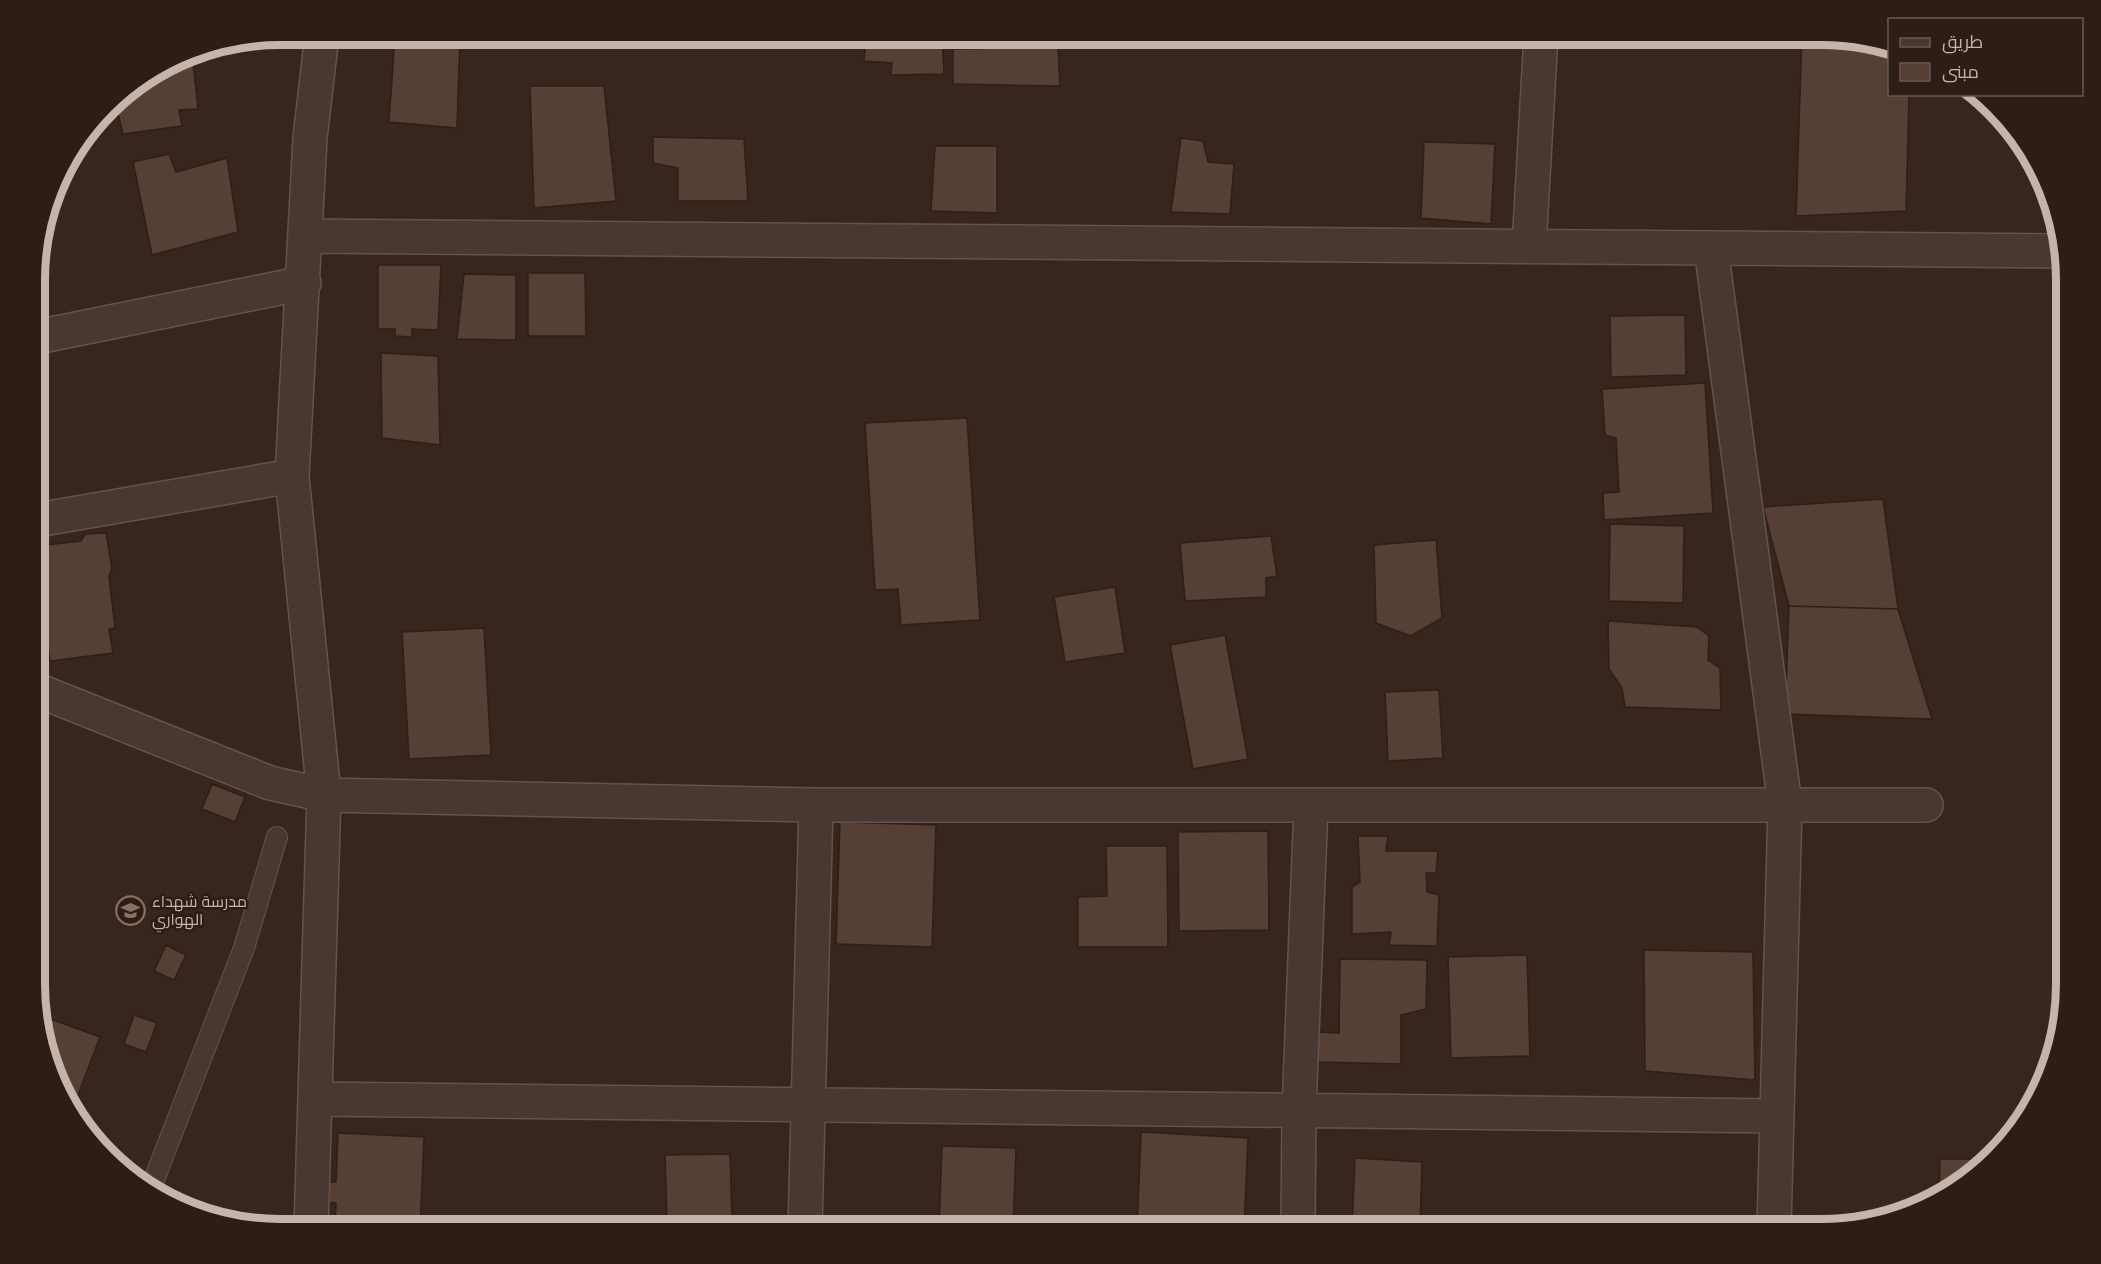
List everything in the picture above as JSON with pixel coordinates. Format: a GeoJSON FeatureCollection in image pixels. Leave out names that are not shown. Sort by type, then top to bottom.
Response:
{"type":"FeatureCollection","features":[{"type":"Feature","properties":{"kind":"street"},"geometry":{"type":"LineString","coordinates":[[311,1219],[324,795],[292,476],[307,236],[310,138],[321,45]]}},
{"type":"Feature","properties":{"kind":"street"},"geometry":{"type":"LineString","coordinates":[[1529,247],[1540,45]]}},
{"type":"Feature","properties":{"kind":"street"},"geometry":{"type":"LineString","coordinates":[[307,236],[2054,251]]}},
{"type":"Feature","properties":{"kind":"street"},"geometry":{"type":"LineString","coordinates":[[1711,248],[1785,805],[1774,1219]]}},
{"type":"Feature","properties":{"kind":"street"},"geometry":{"type":"LineString","coordinates":[[45,336],[304,283]]}},
{"type":"Feature","properties":{"kind":"street"},"geometry":{"type":"LineString","coordinates":[[45,519],[292,476]]}},
{"type":"Feature","properties":{"kind":"street"},"geometry":{"type":"LineString","coordinates":[[45,693],[270,783],[324,795],[816,805],[1926,805]]}},
{"type":"Feature","properties":{"kind":"street"},"geometry":{"type":"LineString","coordinates":[[805,1219],[816,805]]}},
{"type":"Feature","properties":{"kind":"street"},"geometry":{"type":"LineString","coordinates":[[1298,1219],[1299,1110],[1311,805]]}},
{"type":"Feature","properties":{"kind":"street"},"geometry":{"type":"LineString","coordinates":[[316,1099],[1778,1116]]}},
{"type":"Feature","properties":{"kind":"lane"},"geometry":{"type":"LineString","coordinates":[[153,1182],[244,948],[277,837]]}},
{"type":"Feature","properties":{"kind":"building"},"geometry":{"type":"Polygon","coordinates":[[[394,45],[460,45],[457,128],[389,122],[394,45]]]}},
{"type":"Feature","properties":{"kind":"building"},"geometry":{"type":"Polygon","coordinates":[[[865,45],[943,45],[944,74],[891,75],[892,63],[864,61],[865,45]]]}},
{"type":"Feature","properties":{"kind":"building"},"geometry":{"type":"Polygon","coordinates":[[[1802,45],[1852,47],[1888,55],[1888,96],[1909,96],[1906,211],[1796,216],[1802,45]]]}},
{"type":"Feature","properties":{"kind":"building"},"geometry":{"type":"Polygon","coordinates":[[[1058,47],[1060,86],[953,84],[953,49],[1058,47]]]}},
{"type":"Feature","properties":{"kind":"building"},"geometry":{"type":"Polygon","coordinates":[[[193,62],[198,109],[179,110],[182,126],[123,134],[117,111],[162,76],[193,62]]]}},
{"type":"Feature","properties":{"kind":"building"},"geometry":{"type":"Polygon","coordinates":[[[530,86],[604,86],[616,201],[534,208],[530,86]]]}},
{"type":"Feature","properties":{"kind":"building"},"geometry":{"type":"Polygon","coordinates":[[[653,137],[744,139],[748,201],[678,201],[678,168],[653,163],[653,137]]]}},
{"type":"Feature","properties":{"kind":"building"},"geometry":{"type":"Polygon","coordinates":[[[1181,138],[1203,141],[1208,162],[1234,164],[1230,214],[1171,212],[1181,138]]]}},
{"type":"Feature","properties":{"kind":"building"},"geometry":{"type":"Polygon","coordinates":[[[1424,142],[1495,144],[1491,224],[1421,218],[1424,142]]]}},
{"type":"Feature","properties":{"kind":"building"},"geometry":{"type":"Polygon","coordinates":[[[935,146],[997,146],[997,213],[931,211],[935,146]]]}},
{"type":"Feature","properties":{"kind":"building"},"geometry":{"type":"Polygon","coordinates":[[[169,154],[176,172],[227,158],[238,232],[152,255],[133,162],[169,154]]]}},
{"type":"Feature","properties":{"kind":"building"},"geometry":{"type":"Polygon","coordinates":[[[378,265],[441,265],[438,330],[412,329],[412,337],[395,336],[395,329],[378,329],[378,265]]]}},
{"type":"Feature","properties":{"kind":"building"},"geometry":{"type":"Polygon","coordinates":[[[528,273],[585,273],[586,336],[528,336],[528,273]]]}},
{"type":"Feature","properties":{"kind":"building"},"geometry":{"type":"Polygon","coordinates":[[[464,274],[516,275],[516,340],[457,339],[464,274]]]}},
{"type":"Feature","properties":{"kind":"building"},"geometry":{"type":"Polygon","coordinates":[[[1685,315],[1686,375],[1611,377],[1610,316],[1685,315]]]}},
{"type":"Feature","properties":{"kind":"building"},"geometry":{"type":"Polygon","coordinates":[[[381,353],[438,356],[440,445],[382,438],[381,353]]]}},
{"type":"Feature","properties":{"kind":"building"},"geometry":{"type":"Polygon","coordinates":[[[1705,383],[1713,513],[1604,520],[1603,493],[1619,492],[1616,438],[1605,435],[1602,389],[1705,383]]]}},
{"type":"Feature","properties":{"kind":"building"},"geometry":{"type":"Polygon","coordinates":[[[967,418],[980,620],[901,625],[898,589],[875,590],[865,423],[967,418]]]}},
{"type":"Feature","properties":{"kind":"building"},"geometry":{"type":"Polygon","coordinates":[[[1883,499],[1898,609],[1789,606],[1763,507],[1883,499]]]}},
{"type":"Feature","properties":{"kind":"building"},"geometry":{"type":"Polygon","coordinates":[[[1610,524],[1684,526],[1683,603],[1609,601],[1610,524]]]}},
{"type":"Feature","properties":{"kind":"building"},"geometry":{"type":"Polygon","coordinates":[[[106,533],[112,568],[109,576],[115,628],[109,629],[113,653],[50,661],[45,624],[45,545],[81,541],[85,534],[106,533]]]}},
{"type":"Feature","properties":{"kind":"building"},"geometry":{"type":"Polygon","coordinates":[[[1271,536],[1277,576],[1266,578],[1266,597],[1185,601],[1180,543],[1271,536]]]}},
{"type":"Feature","properties":{"kind":"building"},"geometry":{"type":"Polygon","coordinates":[[[1436,540],[1442,618],[1411,636],[1376,623],[1374,545],[1436,540]]]}},
{"type":"Feature","properties":{"kind":"building"},"geometry":{"type":"Polygon","coordinates":[[[1115,587],[1125,653],[1065,662],[1054,597],[1115,587]]]}},
{"type":"Feature","properties":{"kind":"building"},"geometry":{"type":"Polygon","coordinates":[[[1789,606],[1898,609],[1932,719],[1785,714],[1789,606]]]}},
{"type":"Feature","properties":{"kind":"building"},"geometry":{"type":"Polygon","coordinates":[[[1608,621],[1697,627],[1709,636],[1708,660],[1720,668],[1721,710],[1625,707],[1622,688],[1609,669],[1608,621]]]}},
{"type":"Feature","properties":{"kind":"building"},"geometry":{"type":"Polygon","coordinates":[[[484,628],[491,755],[409,759],[402,632],[484,628]]]}},
{"type":"Feature","properties":{"kind":"building"},"geometry":{"type":"Polygon","coordinates":[[[1225,635],[1248,759],[1193,769],[1170,645],[1225,635]]]}},
{"type":"Feature","properties":{"kind":"building"},"geometry":{"type":"Polygon","coordinates":[[[1439,690],[1443,758],[1388,761],[1385,692],[1439,690]]]}},
{"type":"Feature","properties":{"kind":"building"},"geometry":{"type":"Polygon","coordinates":[[[212,784],[245,797],[235,822],[202,809],[212,784]]]}},
{"type":"Feature","properties":{"kind":"building"},"geometry":{"type":"Polygon","coordinates":[[[840,822],[936,825],[932,947],[836,944],[840,822]]]}},
{"type":"Feature","properties":{"kind":"building"},"geometry":{"type":"Polygon","coordinates":[[[1268,831],[1269,930],[1179,931],[1178,832],[1268,831]]]}},
{"type":"Feature","properties":{"kind":"building"},"geometry":{"type":"Polygon","coordinates":[[[1358,836],[1388,836],[1386,851],[1438,851],[1436,873],[1426,873],[1427,892],[1439,895],[1437,946],[1389,945],[1391,932],[1352,934],[1352,887],[1360,882],[1358,836]]]}},
{"type":"Feature","properties":{"kind":"building"},"geometry":{"type":"Polygon","coordinates":[[[1106,846],[1167,846],[1168,947],[1078,947],[1078,897],[1107,896],[1106,846]]]}},
{"type":"Feature","properties":{"kind":"building"},"geometry":{"type":"Polygon","coordinates":[[[166,945],[186,955],[174,980],[154,971],[166,945]]]}},
{"type":"Feature","properties":{"kind":"building"},"geometry":{"type":"Polygon","coordinates":[[[1644,950],[1753,952],[1755,1080],[1645,1071],[1644,950]]]}},
{"type":"Feature","properties":{"kind":"building"},"geometry":{"type":"Polygon","coordinates":[[[1527,955],[1530,1056],[1451,1058],[1448,957],[1527,955]]]}},
{"type":"Feature","properties":{"kind":"building"},"geometry":{"type":"Polygon","coordinates":[[[1340,959],[1427,960],[1426,1009],[1401,1015],[1401,1064],[1316,1062],[1316,1032],[1339,1033],[1340,959]]]}},
{"type":"Feature","properties":{"kind":"building"},"geometry":{"type":"Polygon","coordinates":[[[134,1015],[157,1023],[146,1052],[124,1044],[134,1015]]]}},
{"type":"Feature","properties":{"kind":"building"},"geometry":{"type":"Polygon","coordinates":[[[48,1018],[100,1037],[76,1101],[57,1060],[48,1018]]]}},
{"type":"Feature","properties":{"kind":"building"},"geometry":{"type":"Polygon","coordinates":[[[1141,1132],[1248,1138],[1244,1219],[1137,1219],[1141,1132]]]}},
{"type":"Feature","properties":{"kind":"building"},"geometry":{"type":"Polygon","coordinates":[[[338,1133],[424,1137],[420,1219],[335,1219],[336,1203],[326,1202],[327,1182],[336,1182],[338,1133]]]}},
{"type":"Feature","properties":{"kind":"building"},"geometry":{"type":"Polygon","coordinates":[[[942,1146],[1016,1148],[1013,1219],[939,1219],[942,1146]]]}},
{"type":"Feature","properties":{"kind":"building"},"geometry":{"type":"Polygon","coordinates":[[[730,1154],[732,1217],[667,1219],[665,1155],[730,1154]]]}},
{"type":"Feature","properties":{"kind":"building"},"geometry":{"type":"Polygon","coordinates":[[[1355,1158],[1422,1162],[1420,1219],[1352,1219],[1355,1158]]]}},
{"type":"Feature","properties":{"kind":"building"},"geometry":{"type":"Polygon","coordinates":[[[1940,1159],[1978,1159],[1952,1179],[1939,1188],[1940,1159]]]}},
{"type":"Feature","properties":{"kind":"place","name":"مدرسة شهداء الهواري"},"geometry":{"type":"Point","coordinates":[131,910]}}]}
